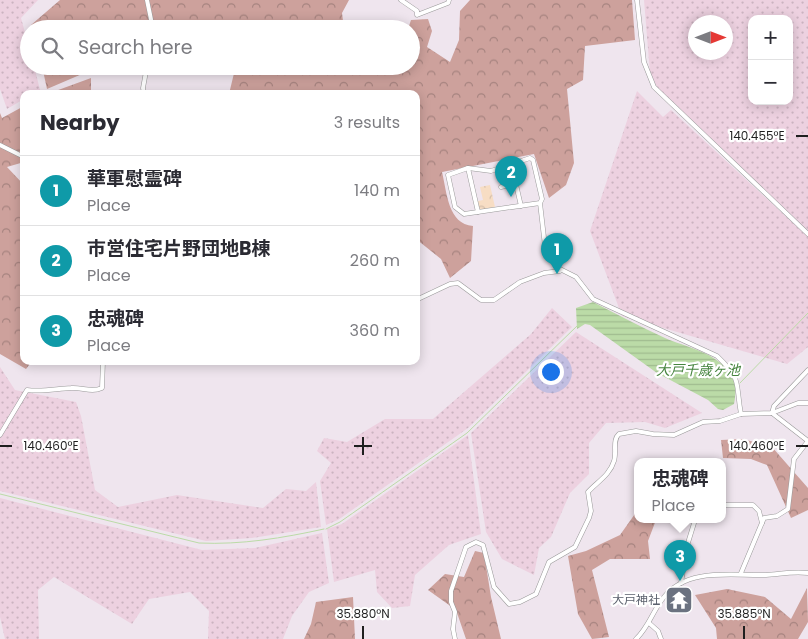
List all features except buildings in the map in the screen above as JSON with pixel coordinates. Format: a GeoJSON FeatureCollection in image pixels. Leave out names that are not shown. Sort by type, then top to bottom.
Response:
{"type":"FeatureCollection","features":[{"type":"Feature","properties":{"kind":"street"},"geometry":{"type":"LineString","coordinates":[[147,0],[151,20]]}},
{"type":"Feature","properties":{"kind":"street"},"geometry":{"type":"LineString","coordinates":[[401,0],[417,11],[417,15],[448,3],[449,0]]}},
{"type":"Feature","properties":{"kind":"street"},"geometry":{"type":"LineString","coordinates":[[637,0],[644,62],[654,87],[808,234]]}},
{"type":"Feature","properties":{"kind":"street"},"geometry":{"type":"LineString","coordinates":[[143,90],[145,75]]}},
{"type":"Feature","properties":{"kind":"street"},"geometry":{"type":"LineString","coordinates":[[0,146],[20,155]]}},
{"type":"Feature","properties":{"kind":"street"},"geometry":{"type":"LineString","coordinates":[[540,203],[464,214],[455,207],[448,175],[468,168],[491,170],[530,158],[533,160],[542,199],[540,203],[545,246],[550,259],[560,271]]}},
{"type":"Feature","properties":{"kind":"street"},"geometry":{"type":"LineString","coordinates":[[511,163],[521,206]]}},
{"type":"Feature","properties":{"kind":"street"},"geometry":{"type":"LineString","coordinates":[[468,168],[478,212]]}},
{"type":"Feature","properties":{"kind":"street"},"geometry":{"type":"LineString","coordinates":[[501,187],[516,184]]}},
{"type":"Feature","properties":{"kind":"street"},"geometry":{"type":"LineString","coordinates":[[420,298],[450,284],[458,283],[481,300],[494,300],[520,282],[544,273],[560,271],[576,277],[593,299],[717,356],[730,368],[738,382],[741,414]]}},
{"type":"Feature","properties":{"kind":"street"},"geometry":{"type":"LineString","coordinates":[[0,435],[26,390],[45,392],[72,388],[95,392],[102,388],[103,365]]}},
{"type":"Feature","properties":{"kind":"street"},"geometry":{"type":"LineString","coordinates":[[772,413],[774,406],[808,370]]}},
{"type":"Feature","properties":{"kind":"street"},"geometry":{"type":"LineString","coordinates":[[455,639],[453,629],[455,612],[451,602],[451,591],[466,547],[476,542],[483,545],[496,590],[509,604],[529,599],[538,593],[549,562],[575,547],[591,511],[588,492],[610,470],[615,461],[616,436],[636,431],[653,434],[674,434],[703,422],[720,420],[741,414],[772,413],[798,403],[808,403]]}},
{"type":"Feature","properties":{"kind":"street"},"geometry":{"type":"LineString","coordinates":[[741,573],[762,523],[767,516],[777,516],[788,509],[794,459],[808,441],[772,413]]}},
{"type":"Feature","properties":{"kind":"street"},"geometry":{"type":"LineString","coordinates":[[726,505],[753,504],[759,511],[762,523]]}},
{"type":"Feature","properties":{"kind":"street"},"geometry":{"type":"LineString","coordinates":[[681,583],[687,546],[694,523]]}},
{"type":"Feature","properties":{"kind":"street"},"geometry":{"type":"LineString","coordinates":[[636,639],[649,623],[664,597],[681,583],[713,575],[808,573]]}},
{"type":"Feature","properties":{"kind":"street"},"geometry":{"type":"LineString","coordinates":[[649,623],[658,631],[661,639]]}},
{"type":"Feature","properties":{"kind":"shaded area"},"geometry":{"type":"Polygon","coordinates":[[[0,0],[38,0],[20,20],[20,75],[36,75],[40,90],[20,90],[20,101],[7,109],[0,89],[0,0]]]}},
{"type":"Feature","properties":{"kind":"shaded area"},"geometry":{"type":"Polygon","coordinates":[[[644,0],[808,0],[808,231],[657,87],[650,73],[644,0]]]}},
{"type":"Feature","properties":{"kind":"shaded area"},"geometry":{"type":"Polygon","coordinates":[[[637,91],[663,117],[671,110],[808,237],[808,347],[787,364],[622,316],[590,231],[637,91]]]}},
{"type":"Feature","properties":{"kind":"shaded area"},"geometry":{"type":"Polygon","coordinates":[[[552,308],[572,327],[468,428],[338,520],[326,525],[320,481],[331,463],[317,451],[324,438],[347,442],[385,419],[433,419],[531,334],[552,308]]]}},
{"type":"Feature","properties":{"kind":"shaded area"},"geometry":{"type":"Polygon","coordinates":[[[576,332],[702,413],[665,428],[645,422],[606,423],[589,443],[589,474],[570,493],[551,537],[539,548],[534,575],[502,559],[486,532],[471,433],[576,332]]]}},
{"type":"Feature","properties":{"kind":"shaded area"},"geometry":{"type":"Polygon","coordinates":[[[0,367],[15,390],[76,402],[81,416],[95,490],[118,507],[177,495],[263,508],[286,489],[306,491],[316,482],[321,527],[252,538],[206,541],[0,491],[0,367]]]}},
{"type":"Feature","properties":{"kind":"shaded area"},"geometry":{"type":"Polygon","coordinates":[[[468,435],[481,534],[449,545],[415,575],[410,606],[392,608],[377,592],[375,570],[334,582],[327,529],[342,524],[468,435]]]}},
{"type":"Feature","properties":{"kind":"shaded area"},"geometry":{"type":"Polygon","coordinates":[[[0,498],[202,550],[255,548],[322,533],[329,583],[309,592],[292,616],[283,639],[208,639],[209,611],[190,592],[149,599],[132,624],[54,577],[38,590],[39,639],[5,639],[0,617],[0,498]]]}},
{"type":"Feature","properties":{"kind":"green space"},"geometry":{"type":"Polygon","coordinates":[[[60,0],[349,0],[342,13],[343,20],[37,20],[60,0]]]}},
{"type":"Feature","properties":{"kind":"green space"},"geometry":{"type":"Polygon","coordinates":[[[470,0],[632,0],[635,40],[585,46],[583,80],[567,89],[574,163],[566,185],[549,198],[534,154],[442,172],[447,198],[454,214],[458,220],[473,226],[471,261],[450,278],[441,259],[420,242],[420,90],[230,90],[234,75],[420,75],[420,20],[411,20],[428,19],[432,31],[427,47],[450,62],[459,40],[460,11],[470,0]]]}},
{"type":"Feature","properties":{"kind":"green space"},"geometry":{"type":"Polygon","coordinates":[[[44,75],[80,75],[47,89],[44,75]]]}},
{"type":"Feature","properties":{"kind":"green space"},"geometry":{"type":"Polygon","coordinates":[[[91,78],[91,90],[58,90],[91,78]]]}},
{"type":"Feature","properties":{"kind":"green space"},"geometry":{"type":"Polygon","coordinates":[[[20,108],[20,163],[7,167],[20,181],[20,365],[29,365],[26,369],[0,354],[0,113],[2,118],[20,108]]]}},
{"type":"Feature","properties":{"kind":"green space"},"geometry":{"type":"Polygon","coordinates":[[[490,185],[495,207],[480,210],[478,201],[483,200],[480,187],[490,185]]]}},
{"type":"Feature","properties":{"kind":"green space"},"geometry":{"type":"Polygon","coordinates":[[[743,439],[772,447],[808,488],[808,510],[791,518],[767,465],[751,459],[723,458],[721,440],[743,439]]]}},
{"type":"Feature","properties":{"kind":"green space"},"geometry":{"type":"Polygon","coordinates":[[[634,515],[634,523],[655,523],[648,541],[650,559],[610,559],[592,570],[609,637],[592,639],[578,614],[568,556],[586,551],[620,535],[634,515]]]}},
{"type":"Feature","properties":{"kind":"green space"},"geometry":{"type":"Polygon","coordinates":[[[475,551],[484,553],[491,597],[501,639],[466,639],[456,610],[428,590],[445,574],[464,577],[475,551]]]}},
{"type":"Feature","properties":{"kind":"green space"},"geometry":{"type":"Polygon","coordinates":[[[807,588],[808,622],[798,639],[717,639],[716,628],[695,595],[727,589],[765,597],[791,619],[807,588]]]}},
{"type":"Feature","properties":{"kind":"green space"},"geometry":{"type":"Polygon","coordinates":[[[353,597],[355,639],[304,639],[311,624],[316,602],[353,597]]]}},
{"type":"Feature","properties":{"kind":"water","name":"大戸千歳ヶ池"},"geometry":{"type":"Polygon","coordinates":[[[593,302],[665,338],[705,353],[720,362],[734,381],[734,404],[723,410],[718,409],[708,400],[657,373],[590,325],[585,324],[577,329],[576,308],[593,302]]]}},
{"type":"Feature","properties":{"kind":"waterway"},"geometry":{"type":"LineString","coordinates":[[740,383],[808,313]]}},
{"type":"Feature","properties":{"kind":"waterway"},"geometry":{"type":"LineString","coordinates":[[326,529],[340,522],[467,433],[577,326]]}},
{"type":"Feature","properties":{"kind":"waterway"},"geometry":{"type":"LineString","coordinates":[[0,494],[199,543],[262,540],[324,529]]}},
{"type":"Feature","properties":{"kind":"place","name":"市営住宅片野団地B棟"},"geometry":{"type":"Point","coordinates":[511,197]}},
{"type":"Feature","properties":{"kind":"place","name":"華軍慰霊碑"},"geometry":{"type":"Point","coordinates":[557,274]}},
{"type":"Feature","properties":{"kind":"place","name":"忠魂碑"},"geometry":{"type":"Point","coordinates":[680,581]}},
{"type":"Feature","properties":{"kind":"place","name":"大戸神社"},"geometry":{"type":"Point","coordinates":[679,600]}}]}
